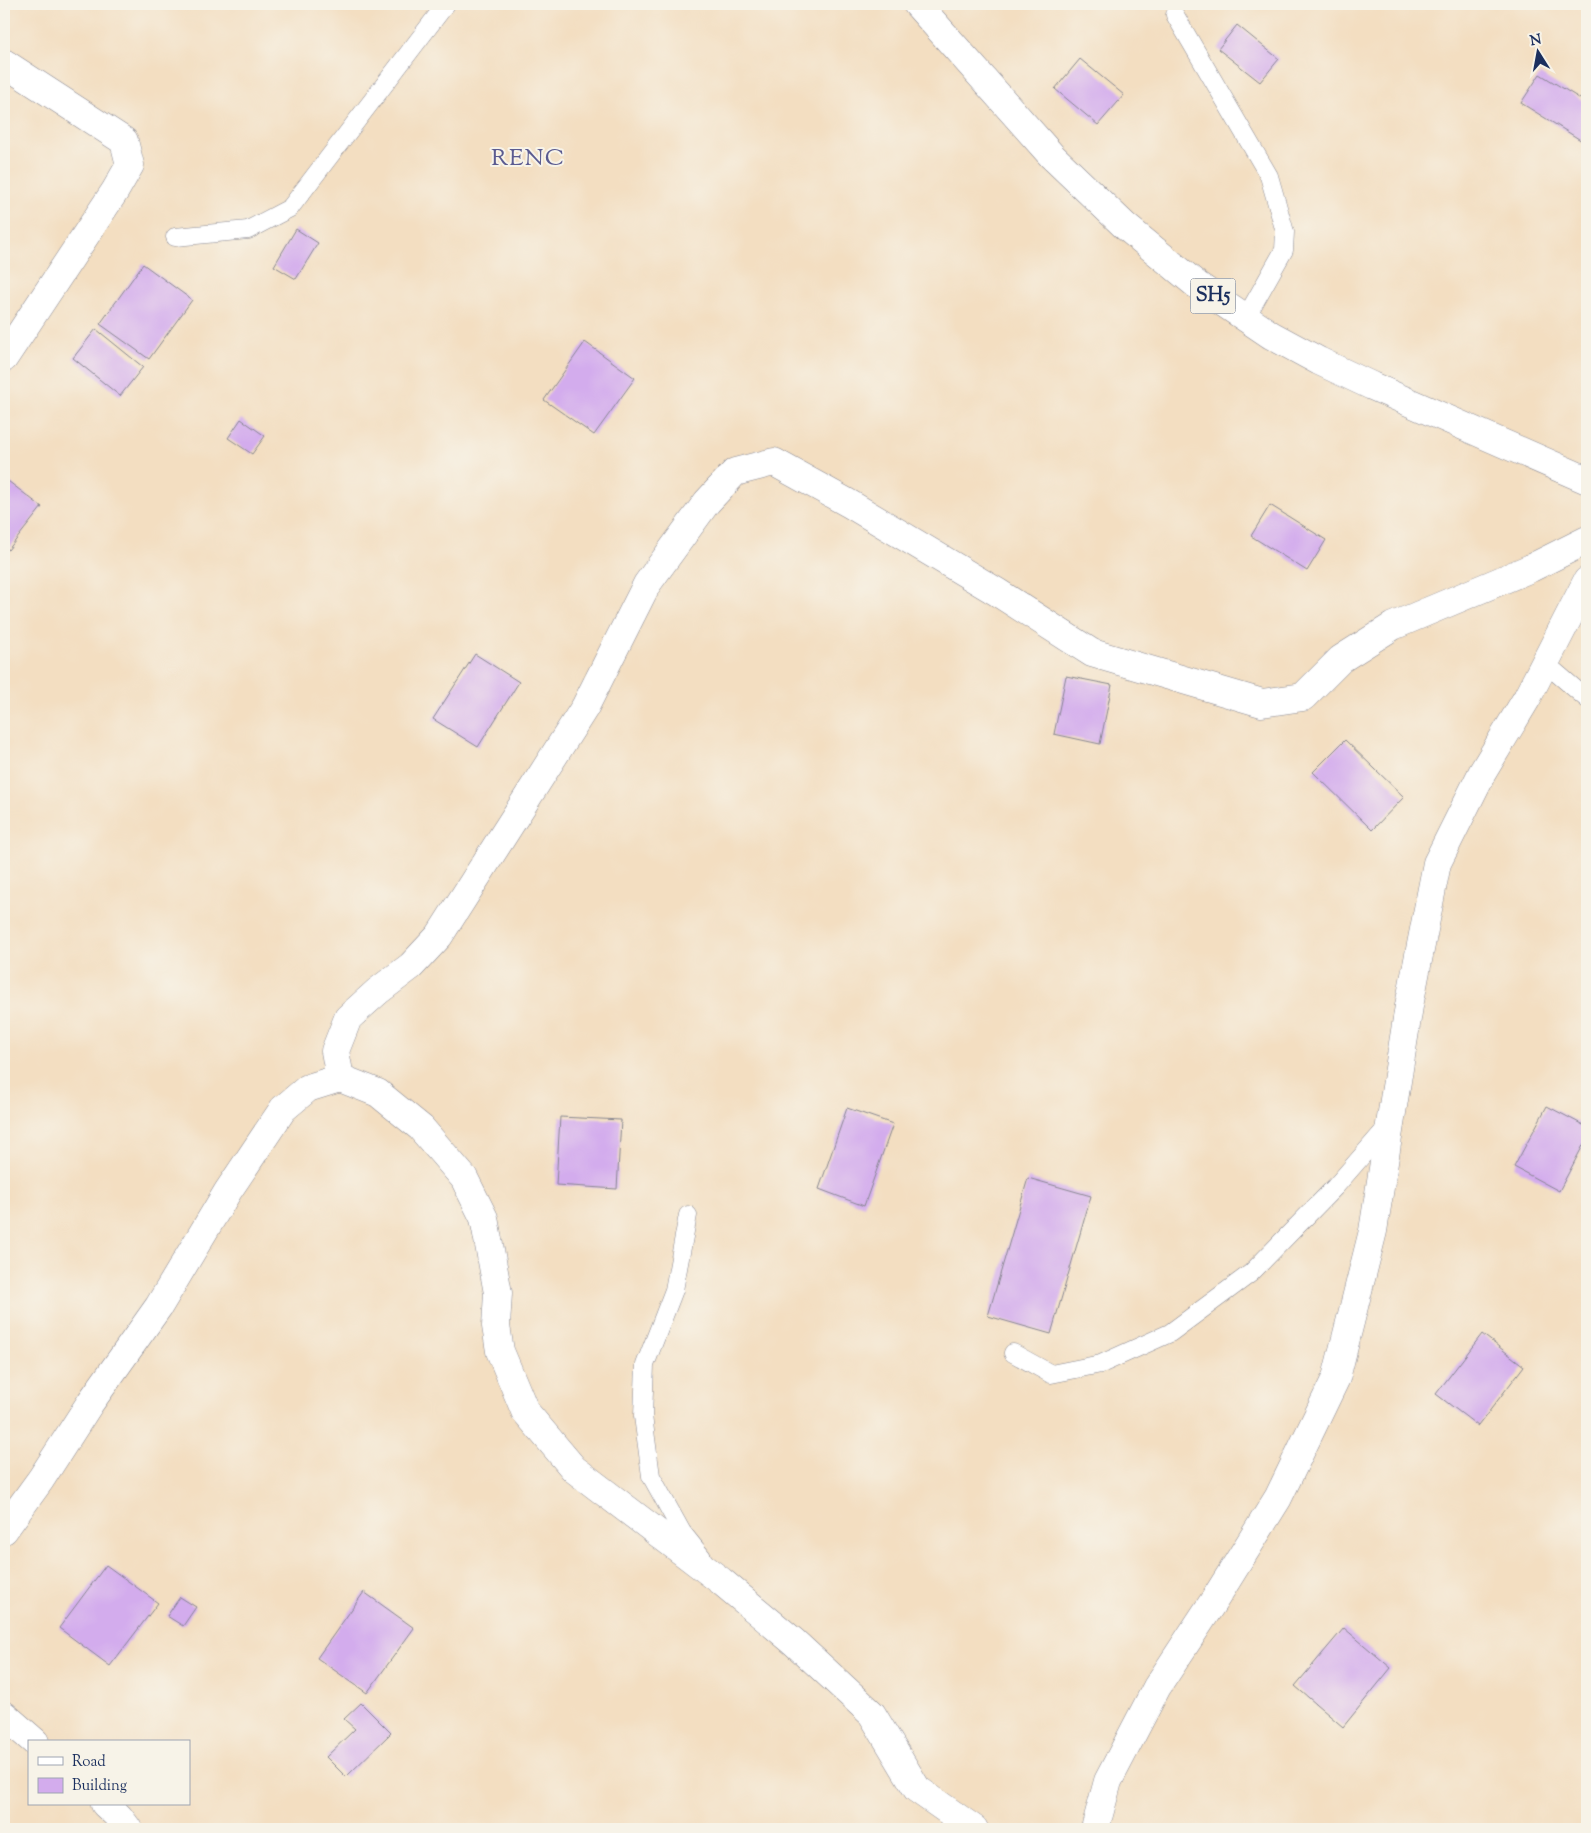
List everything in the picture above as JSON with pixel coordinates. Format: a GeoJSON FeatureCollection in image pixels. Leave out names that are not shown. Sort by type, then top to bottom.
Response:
{"type":"FeatureCollection","features":[{"type":"Feature","properties":{"kind":"street","name":"SH5"},"geometry":{"type":"LineString","coordinates":[[916,4],[1052,156],[1125,226],[1197,285],[1245,318],[1295,348],[1372,386],[1587,480]]}},
{"type":"Feature","properties":{"kind":"street"},"geometry":{"type":"LineString","coordinates":[[4,63],[124,141],[130,165],[115,191],[4,358]]}},
{"type":"Feature","properties":{"kind":"street"},"geometry":{"type":"LineString","coordinates":[[340,1078],[335,1051],[348,1018],[378,991],[411,966],[440,936],[585,707],[647,584],[707,502],[735,472],[774,462],[850,504],[997,592],[1092,653],[1262,703],[1303,697],[1341,659],[1393,626],[1531,568],[1587,540]]}},
{"type":"Feature","properties":{"kind":"street"},"geometry":{"type":"LineString","coordinates":[[1095,1829],[1108,1781],[1157,1687],[1216,1599],[1278,1498],[1336,1378],[1373,1231],[1392,1122],[1409,1006],[1437,863],[1482,774],[1527,698],[1587,581]]}},
{"type":"Feature","properties":{"kind":"street"},"geometry":{"type":"LineString","coordinates":[[4,1530],[90,1403],[159,1306],[228,1191],[283,1109],[308,1088],[340,1078],[378,1093],[422,1128],[464,1178],[484,1218],[498,1294],[496,1326],[500,1351],[525,1411],[574,1469],[721,1582],[794,1642],[872,1714],[917,1789],[974,1829]]}},
{"type":"Feature","properties":{"kind":"street"},"geometry":{"type":"LineString","coordinates":[[4,1714],[34,1740]]}},
{"type":"Feature","properties":{"kind":"street"},"geometry":{"type":"LineString","coordinates":[[107,1806],[128,1829]]}},
{"type":"Feature","properties":{"kind":"lane"},"geometry":{"type":"LineString","coordinates":[[175,237],[248,230],[290,208],[446,4]]}},
{"type":"Feature","properties":{"kind":"lane"},"geometry":{"type":"LineString","coordinates":[[1175,16],[1269,176],[1285,232],[1284,250],[1245,318]]}},
{"type":"Feature","properties":{"kind":"lane"},"geometry":{"type":"LineString","coordinates":[[1545,663],[1587,699]]}},
{"type":"Feature","properties":{"kind":"lane"},"geometry":{"type":"LineString","coordinates":[[1013,1354],[1052,1374],[1101,1364],[1170,1333],[1251,1272],[1334,1187],[1392,1122]]}},
{"type":"Feature","properties":{"kind":"lane"},"geometry":{"type":"LineString","coordinates":[[688,1215],[674,1290],[645,1365],[643,1416],[651,1476],[682,1532],[721,1582]]}},
{"type":"Feature","properties":{"kind":"building"},"geometry":{"type":"Polygon","coordinates":[[[1237,25],[1279,59],[1260,82],[1218,49],[1237,25]]]}},
{"type":"Feature","properties":{"kind":"building"},"geometry":{"type":"Polygon","coordinates":[[[1080,59],[1124,95],[1098,125],[1055,89],[1080,59]]]}},
{"type":"Feature","properties":{"kind":"building"},"geometry":{"type":"Polygon","coordinates":[[[1540,74],[1587,103],[1587,144],[1521,103],[1540,74]]]}},
{"type":"Feature","properties":{"kind":"building"},"geometry":{"type":"Polygon","coordinates":[[[296,229],[318,243],[296,279],[274,266],[296,229]]]}},
{"type":"Feature","properties":{"kind":"building"},"geometry":{"type":"Polygon","coordinates":[[[143,264],[192,300],[149,359],[100,324],[143,264]]]}},
{"type":"Feature","properties":{"kind":"building"},"geometry":{"type":"Polygon","coordinates":[[[96,329],[143,367],[120,396],[73,358],[96,329]]]}},
{"type":"Feature","properties":{"kind":"building"},"geometry":{"type":"Polygon","coordinates":[[[585,342],[635,378],[594,435],[544,400],[585,342]]]}},
{"type":"Feature","properties":{"kind":"building"},"geometry":{"type":"Polygon","coordinates":[[[241,419],[265,436],[252,454],[228,438],[241,419]]]}},
{"type":"Feature","properties":{"kind":"building"},"geometry":{"type":"Polygon","coordinates":[[[4,478],[42,507],[8,550],[4,547],[4,478]]]}},
{"type":"Feature","properties":{"kind":"building"},"geometry":{"type":"Polygon","coordinates":[[[1270,505],[1326,540],[1307,571],[1251,536],[1270,505]]]}},
{"type":"Feature","properties":{"kind":"building"},"geometry":{"type":"Polygon","coordinates":[[[475,654],[519,682],[478,747],[433,719],[475,654]]]}},
{"type":"Feature","properties":{"kind":"building"},"geometry":{"type":"Polygon","coordinates":[[[1066,676],[1112,685],[1100,744],[1054,734],[1066,676]]]}},
{"type":"Feature","properties":{"kind":"building"},"geometry":{"type":"Polygon","coordinates":[[[1345,740],[1404,797],[1372,830],[1313,772],[1345,740]]]}},
{"type":"Feature","properties":{"kind":"building"},"geometry":{"type":"Polygon","coordinates":[[[1547,1106],[1587,1127],[1587,1138],[1559,1191],[1514,1167],[1547,1106]]]}},
{"type":"Feature","properties":{"kind":"building"},"geometry":{"type":"Polygon","coordinates":[[[847,1108],[893,1124],[864,1206],[819,1189],[847,1108]]]}},
{"type":"Feature","properties":{"kind":"building"},"geometry":{"type":"Polygon","coordinates":[[[560,1117],[621,1120],[617,1189],[556,1185],[560,1117]]]}},
{"type":"Feature","properties":{"kind":"building"},"geometry":{"type":"Polygon","coordinates":[[[1028,1178],[1091,1196],[1051,1334],[988,1316],[1028,1178]]]}},
{"type":"Feature","properties":{"kind":"building"},"geometry":{"type":"Polygon","coordinates":[[[1482,1334],[1524,1366],[1478,1426],[1436,1394],[1482,1334]]]}},
{"type":"Feature","properties":{"kind":"building"},"geometry":{"type":"Polygon","coordinates":[[[106,1565],[158,1603],[110,1666],[59,1628],[106,1565]]]}},
{"type":"Feature","properties":{"kind":"building"},"geometry":{"type":"Polygon","coordinates":[[[364,1592],[414,1628],[367,1693],[317,1658],[364,1592]]]}},
{"type":"Feature","properties":{"kind":"building"},"geometry":{"type":"Polygon","coordinates":[[[180,1597],[196,1607],[183,1626],[167,1616],[180,1597]]]}},
{"type":"Feature","properties":{"kind":"building"},"geometry":{"type":"Polygon","coordinates":[[[1344,1628],[1391,1668],[1343,1727],[1295,1686],[1344,1628]]]}},
{"type":"Feature","properties":{"kind":"building"},"geometry":{"type":"Polygon","coordinates":[[[361,1703],[391,1733],[346,1777],[326,1757],[355,1729],[344,1719],[361,1703]]]}},
{"type":"Feature","properties":{"kind":"district","name":"RENC"},"geometry":{"type":"Point","coordinates":[528,159]}}]}
